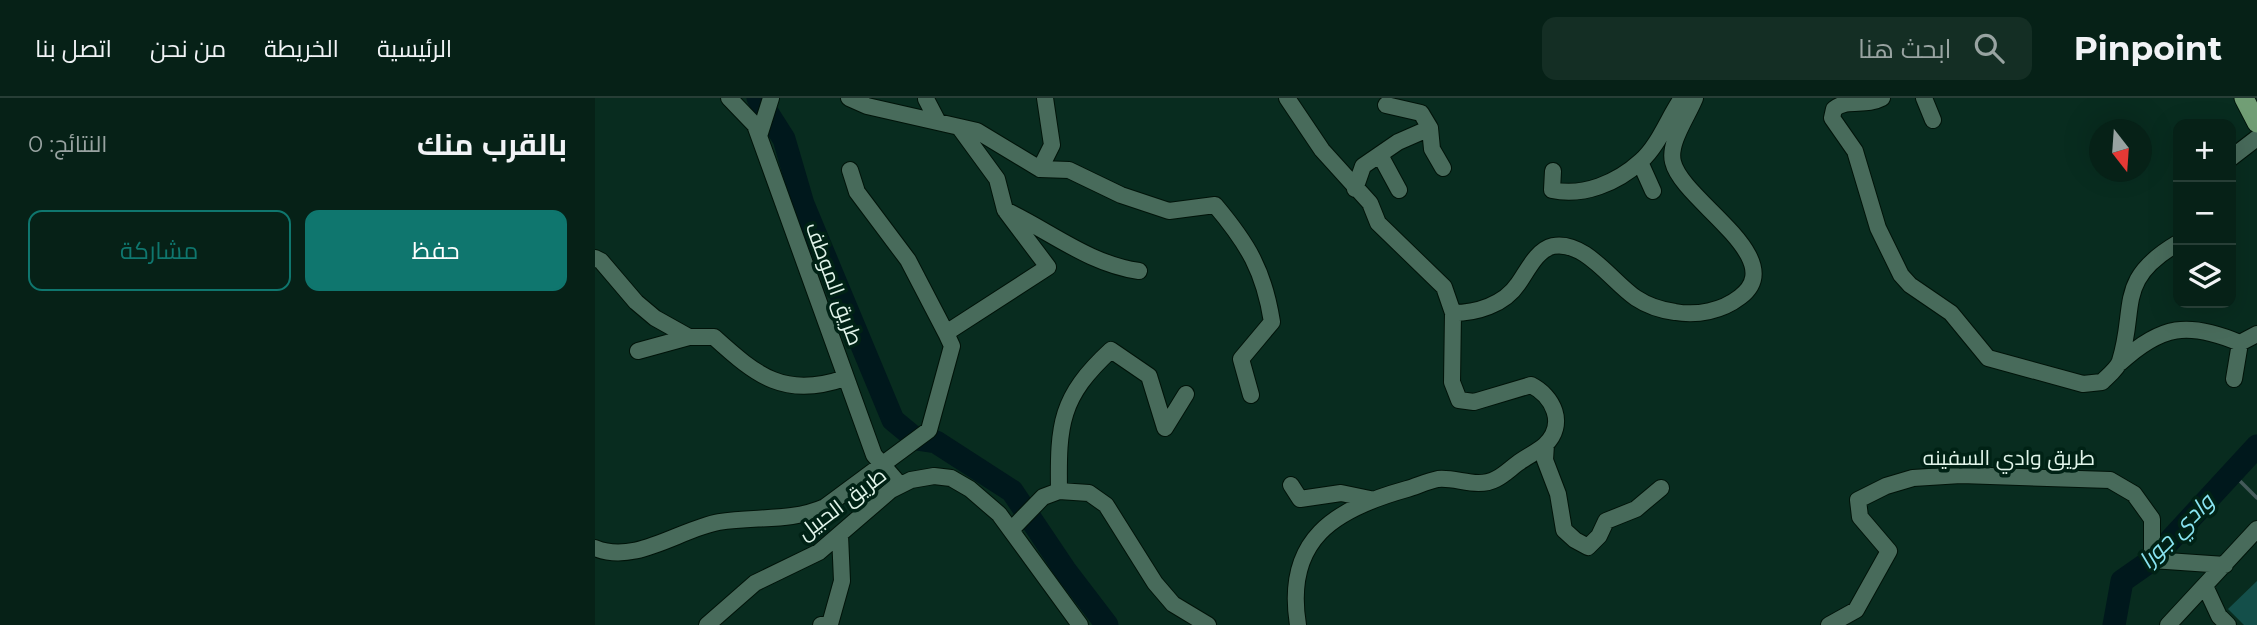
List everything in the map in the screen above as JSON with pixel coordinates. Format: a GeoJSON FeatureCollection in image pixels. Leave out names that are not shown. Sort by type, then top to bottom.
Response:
{"type":"FeatureCollection","features":[{"type":"Feature","properties":{"kind":"main road"},"geometry":{"type":"LineString","coordinates":[[2244,98],[2257,123]]}},
{"type":"Feature","properties":{"kind":"street","name":"طريق الموطف"},"geometry":{"type":"LineString","coordinates":[[729,98],[755,125],[874,455],[900,485]]}},
{"type":"Feature","properties":{"kind":"street"},"geometry":{"type":"LineString","coordinates":[[759,136],[771,98]]}},
{"type":"Feature","properties":{"kind":"street"},"geometry":{"type":"LineString","coordinates":[[849,98],[867,106],[977,131],[1040,169],[1069,170],[1121,195],[1169,211],[1215,205],[1244,240],[1266,286],[1272,322],[1241,359],[1251,395]]}},
{"type":"Feature","properties":{"kind":"street"},"geometry":{"type":"LineString","coordinates":[[1040,169],[1052,145],[1045,98]]}},
{"type":"Feature","properties":{"kind":"street"},"geometry":{"type":"LineString","coordinates":[[1287,98],[1309,132],[1355,189],[1370,203],[1378,223],[1444,287],[1453,313],[1452,382],[1459,400],[1474,402],[1531,384],[1546,392],[1555,409],[1554,429],[1546,444],[1545,460],[1558,494],[1564,530],[1588,547],[1599,536],[1606,521],[1636,509],[1661,488]]}},
{"type":"Feature","properties":{"kind":"street"},"geometry":{"type":"LineString","coordinates":[[1553,171],[1552,190],[1569,194],[1589,191],[1640,162],[1682,98]]}},
{"type":"Feature","properties":{"kind":"street"},"geometry":{"type":"LineString","coordinates":[[1453,313],[1477,313],[1502,298],[1517,287],[1537,257],[1552,246],[1575,248],[1634,297],[1659,310],[1689,314],[1725,307],[1743,294],[1754,277],[1754,262],[1743,245],[1678,177],[1672,160],[1674,144],[1695,98]]}},
{"type":"Feature","properties":{"kind":"street"},"geometry":{"type":"LineString","coordinates":[[1882,98],[1877,101],[1848,100],[1834,109],[1832,118],[1855,151],[1878,228],[1901,275],[1910,285],[1951,313],[1988,358],[2083,384],[2102,382],[2138,346],[2159,334],[2183,329],[2210,330],[2239,343]]}},
{"type":"Feature","properties":{"kind":"street"},"geometry":{"type":"LineString","coordinates":[[1924,98],[1933,120]]}},
{"type":"Feature","properties":{"kind":"street"},"geometry":{"type":"LineString","coordinates":[[926,99],[938,122]]}},
{"type":"Feature","properties":{"kind":"street"},"geometry":{"type":"LineString","coordinates":[[1386,105],[1421,113],[1430,128],[1432,149],[1443,168]]}},
{"type":"Feature","properties":{"kind":"street"},"geometry":{"type":"LineString","coordinates":[[946,333],[1048,267],[1005,210],[997,179],[959,127]]}},
{"type":"Feature","properties":{"kind":"street"},"geometry":{"type":"LineString","coordinates":[[1355,189],[1363,166],[1398,142],[1430,128]]}},
{"type":"Feature","properties":{"kind":"street"},"geometry":{"type":"LineString","coordinates":[[2236,154],[2257,138]]}},
{"type":"Feature","properties":{"kind":"street"},"geometry":{"type":"LineString","coordinates":[[1380,155],[1399,190]]}},
{"type":"Feature","properties":{"kind":"street"},"geometry":{"type":"LineString","coordinates":[[1640,162],[1653,191]]}},
{"type":"Feature","properties":{"kind":"street"},"geometry":{"type":"LineString","coordinates":[[595,548],[603,551],[641,550],[717,523],[806,515],[825,507],[884,467],[929,430],[952,346],[908,260],[857,192],[850,170]]}},
{"type":"Feature","properties":{"kind":"street"},"geometry":{"type":"LineString","coordinates":[[1005,210],[1040,226],[1077,252],[1139,271]]}},
{"type":"Feature","properties":{"kind":"street"},"geometry":{"type":"LineString","coordinates":[[2120,363],[2129,296],[2139,277],[2176,245]]}},
{"type":"Feature","properties":{"kind":"street"},"geometry":{"type":"LineString","coordinates":[[595,258],[601,261],[655,318],[689,337]]}},
{"type":"Feature","properties":{"kind":"street"},"geometry":{"type":"LineString","coordinates":[[2239,343],[2257,334]]}},
{"type":"Feature","properties":{"kind":"street"},"geometry":{"type":"LineString","coordinates":[[638,351],[689,337],[714,337],[749,368],[784,384],[820,387],[845,378]]}},
{"type":"Feature","properties":{"kind":"street"},"geometry":{"type":"LineString","coordinates":[[2234,379],[2239,343]]}},
{"type":"Feature","properties":{"kind":"street"},"geometry":{"type":"LineString","coordinates":[[1059,491],[1058,450],[1063,411],[1092,367],[1111,350],[1149,376],[1165,428],[1186,394]]}},
{"type":"Feature","properties":{"kind":"street"},"geometry":{"type":"LineString","coordinates":[[1298,625],[1294,597],[1303,560],[1319,534],[1335,516],[1370,499],[1440,479],[1472,484],[1495,480],[1546,444]]}},
{"type":"Feature","properties":{"kind":"street","name":"طريق وادي السفينه"},"geometry":{"type":"LineString","coordinates":[[1829,625],[1856,610],[1889,551],[1860,517],[1858,500],[1886,486],[1913,478],[1997,474],[2110,480],[2134,494],[2152,519],[2152,561],[2225,565]]}},
{"type":"Feature","properties":{"kind":"street","name":"طريق الحبيل"},"geometry":{"type":"LineString","coordinates":[[707,625],[755,583],[820,552],[900,485],[934,476],[950,478],[984,500],[1012,529],[1080,625]]}},
{"type":"Feature","properties":{"kind":"street"},"geometry":{"type":"LineString","coordinates":[[1290,485],[1300,499],[1341,493],[1370,499]]}},
{"type":"Feature","properties":{"kind":"street"},"geometry":{"type":"LineString","coordinates":[[1012,529],[1043,497],[1059,491],[1089,493],[1106,505],[1155,583],[1173,604],[1208,625]]}},
{"type":"Feature","properties":{"kind":"street"},"geometry":{"type":"LineString","coordinates":[[2168,625],[2206,588],[2257,529]]}},
{"type":"Feature","properties":{"kind":"street"},"geometry":{"type":"LineString","coordinates":[[821,625],[830,624],[842,581],[841,535]]}},
{"type":"Feature","properties":{"kind":"street"},"geometry":{"type":"LineString","coordinates":[[2206,588],[2219,616],[2228,625]]}},
{"type":"Feature","properties":{"kind":"building"},"geometry":{"type":"Polygon","coordinates":[[[2257,581],[2257,625],[2244,625],[2228,609],[2257,581]]]}},
{"type":"Feature","properties":{"kind":"waterway"},"geometry":{"type":"LineString","coordinates":[[758,98],[784,139],[803,204],[893,420],[916,439],[936,442],[1012,491],[1065,570],[1107,625]]}},
{"type":"Feature","properties":{"kind":"waterway","name":"وادي جورا"},"geometry":{"type":"LineString","coordinates":[[2114,625],[2122,581],[2152,560],[2257,446]]}},
{"type":"Feature","properties":{"kind":"waterway"},"geometry":{"type":"LineString","coordinates":[[2232,473],[2257,498]]}}]}
